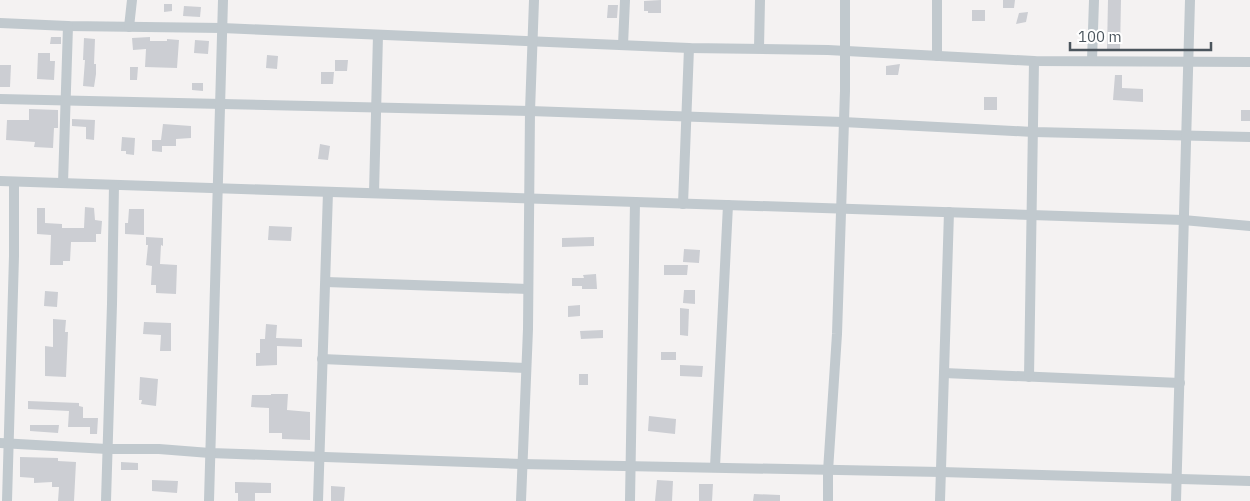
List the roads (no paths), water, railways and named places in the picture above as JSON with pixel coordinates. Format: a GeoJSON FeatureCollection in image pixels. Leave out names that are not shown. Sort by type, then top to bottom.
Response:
{"type":"FeatureCollection","features":[{"type":"Feature","properties":{"kind":"street"},"geometry":{"type":"LineString","coordinates":[[129,27],[132,0]]}},
{"type":"Feature","properties":{"kind":"street"},"geometry":{"type":"LineString","coordinates":[[209,501],[223,0]]}},
{"type":"Feature","properties":{"kind":"street"},"geometry":{"type":"LineString","coordinates":[[521,501],[528,329],[530,110],[534,0]]}},
{"type":"Feature","properties":{"kind":"street"},"geometry":{"type":"LineString","coordinates":[[623,45],[624,0]]}},
{"type":"Feature","properties":{"kind":"street"},"geometry":{"type":"LineString","coordinates":[[759,48],[760,0]]}},
{"type":"Feature","properties":{"kind":"street"},"geometry":{"type":"LineString","coordinates":[[828,501],[828,471],[837,334],[846,0]]}},
{"type":"Feature","properties":{"kind":"street"},"geometry":{"type":"LineString","coordinates":[[937,0],[937,56]]}},
{"type":"Feature","properties":{"kind":"street"},"geometry":{"type":"LineString","coordinates":[[1092,60],[1094,0]]}},
{"type":"Feature","properties":{"kind":"street"},"geometry":{"type":"LineString","coordinates":[[1176,501],[1190,0]]}},
{"type":"Feature","properties":{"kind":"street"},"geometry":{"type":"LineString","coordinates":[[0,23],[222,28],[532,42],[845,51],[1034,60],[1250,62]]}},
{"type":"Feature","properties":{"kind":"street"},"geometry":{"type":"LineString","coordinates":[[63,183],[68,26]]}},
{"type":"Feature","properties":{"kind":"street"},"geometry":{"type":"LineString","coordinates":[[374,193],[378,35]]}},
{"type":"Feature","properties":{"kind":"street"},"geometry":{"type":"LineString","coordinates":[[683,204],[689,48]]}},
{"type":"Feature","properties":{"kind":"street"},"geometry":{"type":"LineString","coordinates":[[1029,377],[1034,60]]}},
{"type":"Feature","properties":{"kind":"street"},"geometry":{"type":"LineString","coordinates":[[0,98],[530,110],[843,122],[1033,132],[1250,137]]}},
{"type":"Feature","properties":{"kind":"street"},"geometry":{"type":"LineString","coordinates":[[0,181],[1183,220],[1250,226]]}},
{"type":"Feature","properties":{"kind":"street"},"geometry":{"type":"LineString","coordinates":[[7,501],[4,443],[14,256],[14,182]]}},
{"type":"Feature","properties":{"kind":"street"},"geometry":{"type":"LineString","coordinates":[[106,501],[114,185]]}},
{"type":"Feature","properties":{"kind":"street"},"geometry":{"type":"LineString","coordinates":[[318,501],[328,192]]}},
{"type":"Feature","properties":{"kind":"street"},"geometry":{"type":"LineString","coordinates":[[630,501],[635,202]]}},
{"type":"Feature","properties":{"kind":"street"},"geometry":{"type":"LineString","coordinates":[[715,467],[728,205]]}},
{"type":"Feature","properties":{"kind":"street"},"geometry":{"type":"LineString","coordinates":[[940,501],[949,212]]}},
{"type":"Feature","properties":{"kind":"street"},"geometry":{"type":"LineString","coordinates":[[326,282],[528,289]]}},
{"type":"Feature","properties":{"kind":"street"},"geometry":{"type":"LineString","coordinates":[[322,359],[526,368]]}},
{"type":"Feature","properties":{"kind":"street"},"geometry":{"type":"LineString","coordinates":[[944,374],[1180,383]]}},
{"type":"Feature","properties":{"kind":"street"},"geometry":{"type":"LineString","coordinates":[[4,443],[107,449],[159,449],[210,453],[522,464],[941,472],[1250,481]]}}]}
